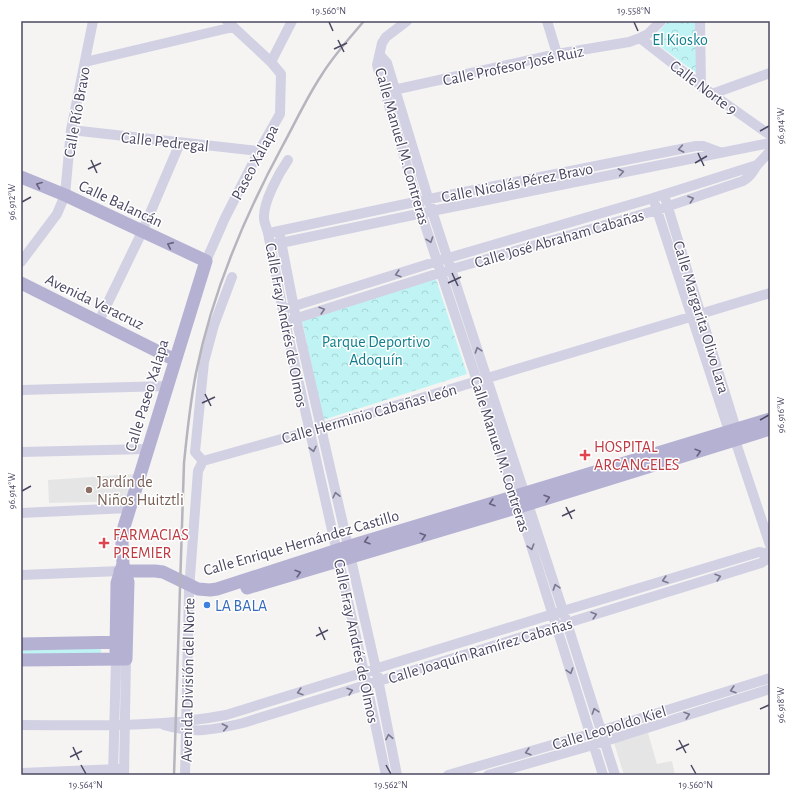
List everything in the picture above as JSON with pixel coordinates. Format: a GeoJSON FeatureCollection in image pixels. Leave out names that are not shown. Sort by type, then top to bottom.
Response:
{"type":"FeatureCollection","features":[{"type":"Feature","properties":{"kind":"main road","name":"Calle Balancán"},"geometry":{"type":"LineString","coordinates":[[21,177],[65,195],[206,261]]}},
{"type":"Feature","properties":{"kind":"main road","name":"Calle Paseo Xalapa"},"geometry":{"type":"LineString","coordinates":[[121,659],[117,583],[123,569],[122,543],[124,527],[206,261]]}},
{"type":"Feature","properties":{"kind":"main road","name":"Avenida Veracruz"},"geometry":{"type":"LineString","coordinates":[[21,283],[175,360]]}},
{"type":"Feature","properties":{"kind":"main road","name":"Calle Enrique Hernández Castillo"},"geometry":{"type":"LineString","coordinates":[[123,569],[163,572],[189,588],[204,590],[217,588],[343,554],[522,500],[733,434],[770,419]]}},
{"type":"Feature","properties":{"kind":"main road","name":"Calle Enrique Hernández Castillo"},"geometry":{"type":"LineString","coordinates":[[733,434],[770,429]]}},
{"type":"Feature","properties":{"kind":"main road"},"geometry":{"type":"LineString","coordinates":[[21,644],[121,642]]}},
{"type":"Feature","properties":{"kind":"main road"},"geometry":{"type":"LineString","coordinates":[[21,660],[121,659]]}},
{"type":"Feature","properties":{"kind":"street","name":"Calle Río Bravo"},"geometry":{"type":"LineString","coordinates":[[21,262],[57,214],[65,195],[70,130],[93,21]]}},
{"type":"Feature","properties":{"kind":"street"},"geometry":{"type":"LineString","coordinates":[[271,62],[292,21]]}},
{"type":"Feature","properties":{"kind":"street"},"geometry":{"type":"LineString","coordinates":[[380,56],[381,47],[386,37],[407,21]]}},
{"type":"Feature","properties":{"kind":"street"},"geometry":{"type":"LineString","coordinates":[[547,21],[558,54]]}},
{"type":"Feature","properties":{"kind":"street"},"geometry":{"type":"LineString","coordinates":[[640,38],[648,34],[661,21]]}},
{"type":"Feature","properties":{"kind":"street"},"geometry":{"type":"LineString","coordinates":[[702,22],[702,87]]}},
{"type":"Feature","properties":{"kind":"street"},"geometry":{"type":"LineString","coordinates":[[85,62],[230,24]]}},
{"type":"Feature","properties":{"kind":"street","name":"Paseo Xalapa"},"geometry":{"type":"LineString","coordinates":[[206,261],[225,218],[280,114],[281,74],[271,62],[230,24]]}},
{"type":"Feature","properties":{"kind":"street","name":"Calle Profesor José Ruiz"},"geometry":{"type":"LineString","coordinates":[[385,92],[558,54],[628,42],[640,38]]}},
{"type":"Feature","properties":{"kind":"street","name":"Calle Norte 9"},"geometry":{"type":"LineString","coordinates":[[640,38],[702,87],[770,135]]}},
{"type":"Feature","properties":{"kind":"street","name":"Calle Manuel M. Contreras"},"geometry":{"type":"LineString","coordinates":[[603,775],[552,614],[522,500],[488,378],[432,211],[396,89],[387,63],[380,56],[377,65],[421,213],[477,382],[522,500],[563,611],[615,775]]}},
{"type":"Feature","properties":{"kind":"street"},"geometry":{"type":"LineString","coordinates":[[712,94],[770,73]]}},
{"type":"Feature","properties":{"kind":"street","name":"Calle Pedregal"},"geometry":{"type":"LineString","coordinates":[[70,130],[259,152]]}},
{"type":"Feature","properties":{"kind":"street"},"geometry":{"type":"LineString","coordinates":[[99,321],[142,232],[180,143]]}},
{"type":"Feature","properties":{"kind":"street","name":"Calle Nicolás Pérez Bravo"},"geometry":{"type":"LineString","coordinates":[[270,245],[718,152],[770,143]]}},
{"type":"Feature","properties":{"kind":"street","name":"Calle Nicolás Pérez Bravo"},"geometry":{"type":"LineString","coordinates":[[268,233],[418,201],[696,146],[703,146],[718,152]]}},
{"type":"Feature","properties":{"kind":"street","name":"Calle José Abraham Cabañas"},"geometry":{"type":"LineString","coordinates":[[285,322],[452,269],[668,207],[743,181],[754,173],[757,165],[770,151]]}},
{"type":"Feature","properties":{"kind":"street","name":"Calle Fray Andrés de Olmos"},"geometry":{"type":"LineString","coordinates":[[288,160],[277,176],[265,207],[264,220],[268,233],[282,309],[309,432],[376,669],[397,775]]}},
{"type":"Feature","properties":{"kind":"street","name":"Calle José Abraham Cabañas"},"geometry":{"type":"LineString","coordinates":[[282,309],[448,258],[664,195],[757,165]]}},
{"type":"Feature","properties":{"kind":"street","name":"Calle Margarita Olivo Lara"},"geometry":{"type":"LineString","coordinates":[[664,195],[696,316]]}},
{"type":"Feature","properties":{"kind":"street","name":"Calle Margarita Olivo Lara"},"geometry":{"type":"LineString","coordinates":[[653,198],[696,316],[770,545]]}},
{"type":"Feature","properties":{"kind":"street","name":"Calle Fray Andrés de Olmos"},"geometry":{"type":"LineString","coordinates":[[279,231],[293,306],[321,428],[364,672],[386,775]]}},
{"type":"Feature","properties":{"kind":"street"},"geometry":{"type":"LineString","coordinates":[[189,588],[198,471],[203,461],[195,452],[204,362],[214,325],[232,277]]}},
{"type":"Feature","properties":{"kind":"street","name":"Calle Herminio Cabañas León"},"geometry":{"type":"LineString","coordinates":[[203,461],[309,432],[770,293]]}},
{"type":"Feature","properties":{"kind":"street"},"geometry":{"type":"LineString","coordinates":[[21,390],[168,386]]}},
{"type":"Feature","properties":{"kind":"street"},"geometry":{"type":"LineString","coordinates":[[21,452],[147,449]]}},
{"type":"Feature","properties":{"kind":"street"},"geometry":{"type":"LineString","coordinates":[[21,513],[129,508]]}},
{"type":"Feature","properties":{"kind":"street","name":"Calle Joaquín Ramírez Cabañas"},"geometry":{"type":"LineString","coordinates":[[186,725],[226,715],[552,614],[759,552],[770,555]]}},
{"type":"Feature","properties":{"kind":"street","name":"Calle Joaquín Ramírez Cabañas"},"geometry":{"type":"LineString","coordinates":[[186,725],[198,731],[226,727],[278,712],[367,686],[761,563],[770,555]]}},
{"type":"Feature","properties":{"kind":"street"},"geometry":{"type":"LineString","coordinates":[[21,575],[123,569]]}},
{"type":"Feature","properties":{"kind":"street"},"geometry":{"type":"LineString","coordinates":[[696,571],[700,582]]}},
{"type":"Feature","properties":{"kind":"street","name":"Avenida División del Norte"},"geometry":{"type":"LineString","coordinates":[[185,775],[189,588]]}},
{"type":"Feature","properties":{"kind":"street"},"geometry":{"type":"LineString","coordinates":[[630,591],[633,603]]}},
{"type":"Feature","properties":{"kind":"street"},"geometry":{"type":"LineString","coordinates":[[483,636],[487,648]]}},
{"type":"Feature","properties":{"kind":"street"},"geometry":{"type":"LineString","coordinates":[[442,648],[446,661]]}},
{"type":"Feature","properties":{"kind":"street","name":"Calle Paseo Xalapa"},"geometry":{"type":"LineString","coordinates":[[121,659],[125,724],[124,772]]}},
{"type":"Feature","properties":{"kind":"street","name":"Calle Paseo Xalapa"},"geometry":{"type":"LineString","coordinates":[[113,772],[114,724],[121,659]]}},
{"type":"Feature","properties":{"kind":"street","name":"Calle Leopoldo Kiel"},"geometry":{"type":"LineString","coordinates":[[448,775],[590,734],[770,678]]}},
{"type":"Feature","properties":{"kind":"street","name":"Calle Leopoldo Kiel"},"geometry":{"type":"LineString","coordinates":[[488,775],[593,745],[770,689]]}},
{"type":"Feature","properties":{"kind":"street"},"geometry":{"type":"LineString","coordinates":[[275,699],[278,712]]}},
{"type":"Feature","properties":{"kind":"street"},"geometry":{"type":"LineString","coordinates":[[21,725],[186,725]]}},
{"type":"Feature","properties":{"kind":"street"},"geometry":{"type":"LineString","coordinates":[[21,773],[124,772]]}},
{"type":"Feature","properties":{"kind":"shaded area","name":"Jardín de Niños Huitztli"},"geometry":{"type":"Polygon","coordinates":[[[134,474],[126,501],[49,503],[48,480],[134,474]]]}},
{"type":"Feature","properties":{"kind":"shaded area"},"geometry":{"type":"Polygon","coordinates":[[[648,733],[657,764],[672,761],[675,775],[624,775],[614,743],[648,733]]]}},
{"type":"Feature","properties":{"kind":"green space","name":"El Kiosko"},"geometry":{"type":"Polygon","coordinates":[[[668,21],[696,21],[704,79],[652,40],[668,21]]]}},
{"type":"Feature","properties":{"kind":"green space","name":"Parque Deportivo Adoquín"},"geometry":{"type":"Polygon","coordinates":[[[436,279],[467,374],[323,420],[302,320],[436,279]]]}},
{"type":"Feature","properties":{"kind":"green space"},"geometry":{"type":"Polygon","coordinates":[[[101,645],[101,653],[21,656],[21,648],[101,645]]]}},
{"type":"Feature","properties":{"kind":"railway"},"geometry":{"type":"LineString","coordinates":[[174,775],[184,463],[192,396],[203,343],[220,285],[255,200],[316,84],[336,55],[364,21]]}},
{"type":"Feature","properties":{"kind":"place","name":"HOSPITAL ARCANGELES"},"geometry":{"type":"Point","coordinates":[585,455]}},
{"type":"Feature","properties":{"kind":"place","name":"Jardín de Niños Huitztli"},"geometry":{"type":"Point","coordinates":[89,490]}},
{"type":"Feature","properties":{"kind":"place","name":"FARMACIAS PREMIER"},"geometry":{"type":"Point","coordinates":[104,543]}},
{"type":"Feature","properties":{"kind":"place","name":"LA BALA"},"geometry":{"type":"Point","coordinates":[207,605]}}]}
